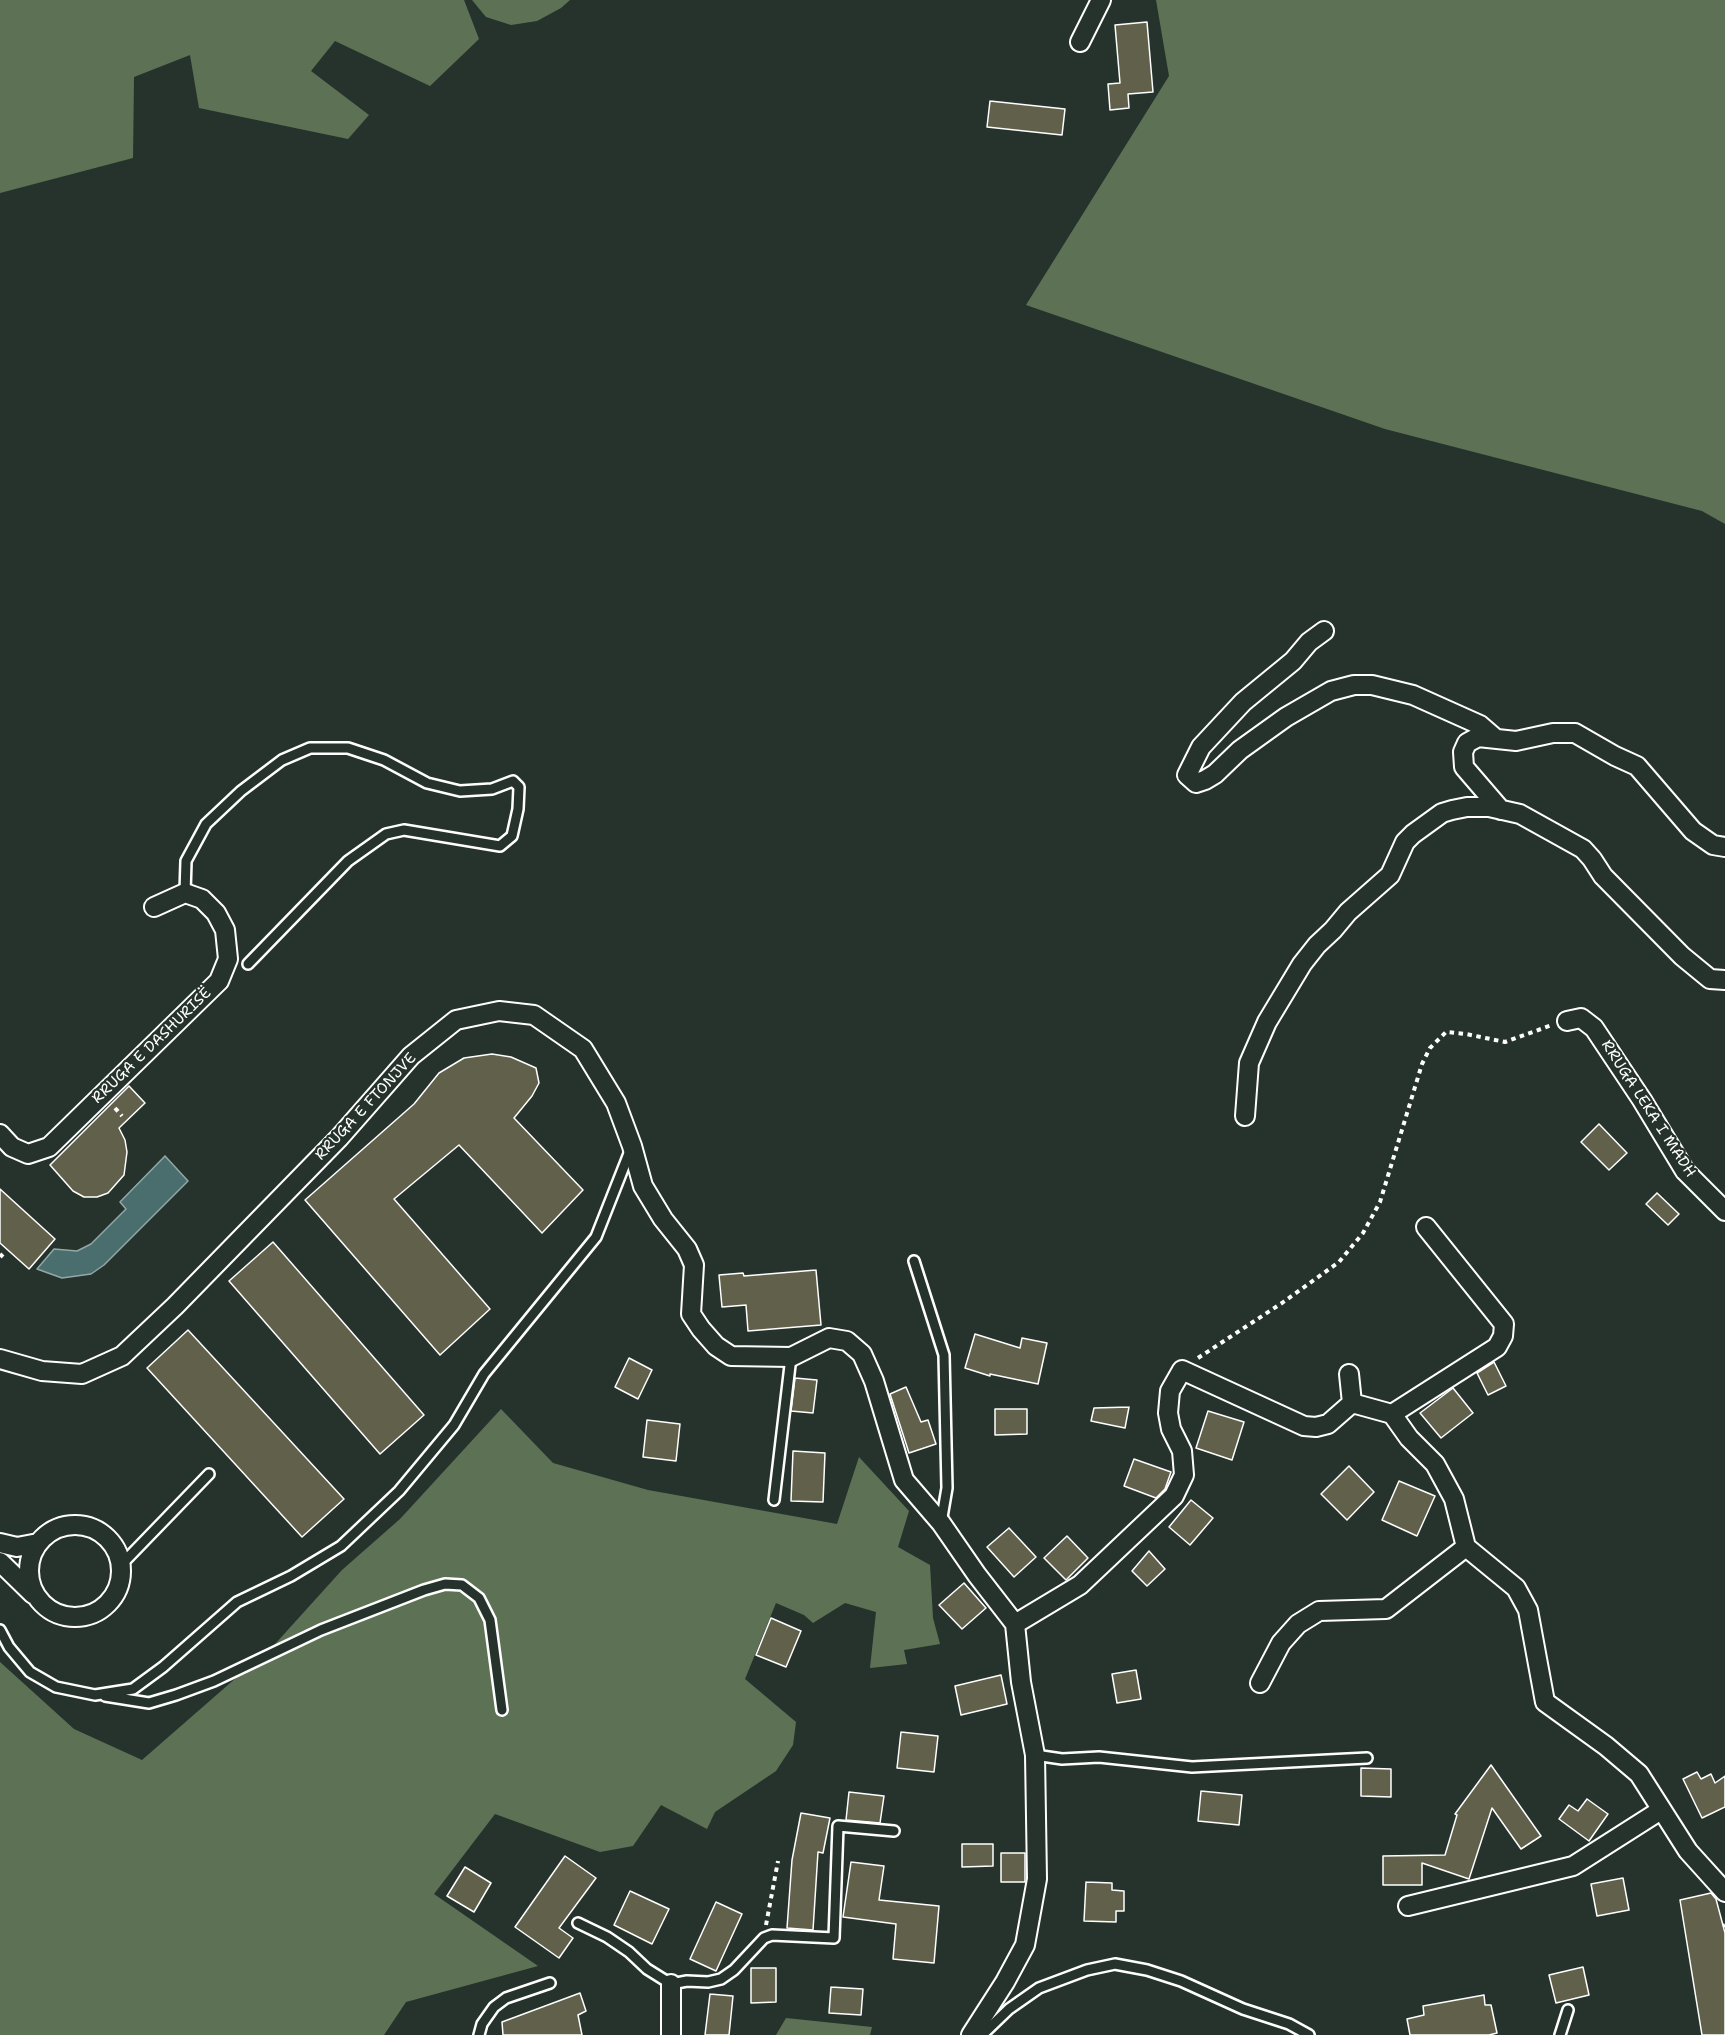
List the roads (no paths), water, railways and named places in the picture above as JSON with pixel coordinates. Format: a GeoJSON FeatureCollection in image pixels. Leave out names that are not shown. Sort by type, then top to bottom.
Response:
{"type":"FeatureCollection","features":[{"type":"Feature","properties":{"kind":"street"},"geometry":{"type":"LineString","coordinates":[[1080,42],[1101,0]]}},
{"type":"Feature","properties":{"kind":"street"},"geometry":{"type":"LineString","coordinates":[[1324,632],[1308,642],[1293,661],[1243,702],[1202,747],[1187,775],[1196,783],[1204,780],[1215,774],[1240,750],[1295,711],[1331,691],[1354,686],[1372,685],[1413,695],[1480,725],[1495,738]]}},
{"type":"Feature","properties":{"kind":"street"},"geometry":{"type":"LineString","coordinates":[[1501,810],[1464,766],[1463,752],[1467,743],[1478,737],[1516,741],[1552,733],[1575,733],[1637,766],[1693,831],[1713,845],[1725,847]]}},
{"type":"Feature","properties":{"kind":"street"},"geometry":{"type":"LineString","coordinates":[[1245,1116],[1249,1063],[1267,1022],[1302,964],[1353,907],[1390,875],[1405,842],[1442,813],[1452,810],[1489,807],[1520,814],[1582,849],[1603,876],[1682,956],[1710,979],[1725,980]]}},
{"type":"Feature","properties":{"kind":"street"},"geometry":{"type":"LineString","coordinates":[[154,907],[185,893]]}},
{"type":"Feature","properties":{"kind":"street","name":"RRUGA E DASHURISË"},"geometry":{"type":"LineString","coordinates":[[0,1134],[12,1147],[28,1154],[49,1147],[219,981],[228,958],[225,930],[216,913],[202,899],[185,893]]}},
{"type":"Feature","properties":{"kind":"street","name":"RRUGA E FTONJVE"},"geometry":{"type":"LineString","coordinates":[[0,1359],[42,1371],[82,1374],[122,1356],[183,1298],[339,1138],[411,1056],[456,1020],[499,1011],[534,1015],[583,1049],[616,1103],[632,1146],[643,1186],[663,1219],[687,1249],[694,1265],[691,1314],[701,1329],[716,1346],[731,1356],[791,1357]]}},
{"type":"Feature","properties":{"kind":"street","name":"RRUGA LEKA I MADH"},"geometry":{"type":"LineString","coordinates":[[1567,1021],[1581,1018],[1594,1028],[1642,1100],[1685,1171],[1725,1211]]}},
{"type":"Feature","properties":{"kind":"street"},"geometry":{"type":"LineString","coordinates":[[1392,1414],[1497,1347],[1503,1336],[1503,1324],[1426,1227]]}},
{"type":"Feature","properties":{"kind":"street"},"geometry":{"type":"LineString","coordinates":[[791,1357],[829,1338],[847,1341],[862,1354],[874,1381],[904,1480],[941,1522],[977,1575],[1015,1624],[1021,1682],[1035,1755],[1037,1879],[1025,1945],[1005,1982],[971,2035]]}},
{"type":"Feature","properties":{"kind":"street"},"geometry":{"type":"LineString","coordinates":[[1015,1624],[1080,1585],[1174,1496],[1184,1475],[1182,1451],[1171,1429],[1168,1413],[1170,1391],[1182,1370],[1304,1426],[1316,1427],[1328,1424],[1352,1402]]}},
{"type":"Feature","properties":{"kind":"street"},"geometry":{"type":"LineString","coordinates":[[1349,1374],[1352,1402]]}},
{"type":"Feature","properties":{"kind":"street"},"geometry":{"type":"LineString","coordinates":[[1352,1402],[1392,1414],[1408,1438],[1435,1464],[1454,1499],[1466,1547],[1516,1588],[1528,1610],[1545,1702],[1606,1746],[1639,1774],[1688,1851],[1725,1892]]}},
{"type":"Feature","properties":{"kind":"street"},"geometry":{"type":"LineString","coordinates":[[0,1562],[40,1601],[51,1610],[65,1616],[94,1613],[106,1605],[115,1593],[120,1580],[121,1565],[117,1551],[108,1538],[95,1529],[80,1525],[64,1526],[50,1532],[38,1543],[31,1557],[29,1572],[32,1588],[40,1601]]}},
{"type":"Feature","properties":{"kind":"street"},"geometry":{"type":"LineString","coordinates":[[0,1543],[17,1547],[38,1543]]}},
{"type":"Feature","properties":{"kind":"street"},"geometry":{"type":"LineString","coordinates":[[1260,1683],[1281,1643],[1298,1624],[1319,1611],[1386,1609],[1466,1547]]}},
{"type":"Feature","properties":{"kind":"street"},"geometry":{"type":"LineString","coordinates":[[1408,1906],[1573,1866],[1661,1810]]}},
{"type":"Feature","properties":{"kind":"street"},"geometry":{"type":"LineString","coordinates":[[671,1984],[671,2035]]}},
{"type":"Feature","properties":{"kind":"lane"},"geometry":{"type":"LineString","coordinates":[[185,893],[186,861],[206,824],[241,791],[282,760],[310,748],[348,748],[384,760],[427,783],[460,791],[492,789],[513,781],[519,787],[518,809],[512,836],[500,846],[404,830],[386,834],[348,861],[248,964]]}},
{"type":"Feature","properties":{"kind":"lane"},"geometry":{"type":"LineString","coordinates":[[95,1695],[134,1689],[163,1667],[237,1602],[291,1576],[341,1546],[399,1491],[454,1425],[484,1374],[596,1237],[632,1146]]}},
{"type":"Feature","properties":{"kind":"lane"},"geometry":{"type":"LineString","coordinates":[[914,1261],[944,1355],[947,1488],[941,1522]]}},
{"type":"Feature","properties":{"kind":"lane"},"geometry":{"type":"LineString","coordinates":[[774,1500],[791,1357]]}},
{"type":"Feature","properties":{"kind":"lane"},"geometry":{"type":"LineString","coordinates":[[121,1565],[209,1474]]}},
{"type":"Feature","properties":{"kind":"lane"},"geometry":{"type":"LineString","coordinates":[[0,1630],[9,1647],[30,1672],[56,1687],[149,1702],[214,1681],[321,1630],[424,1590],[445,1584],[462,1586],[479,1598],[490,1620],[502,1710]]}},
{"type":"Feature","properties":{"kind":"lane"},"geometry":{"type":"LineString","coordinates":[[1035,1755],[1062,1759],[1099,1757],[1192,1767],[1367,1758]]}},
{"type":"Feature","properties":{"kind":"lane"},"geometry":{"type":"LineString","coordinates":[[578,1923],[629,1952],[647,1969],[671,1984],[721,1979],[741,1964],[764,1938],[772,1935],[834,1938],[838,1826],[894,1831]]}},
{"type":"Feature","properties":{"kind":"lane"},"geometry":{"type":"LineString","coordinates":[[982,2035],[1009,2009],[1039,1988],[1087,1970],[1115,1964],[1147,1970],[1181,1981],[1243,2009],[1289,2024],[1309,2035]]}},
{"type":"Feature","properties":{"kind":"lane"},"geometry":{"type":"LineString","coordinates":[[479,2035],[482,2024],[494,2007],[506,1998],[550,1983]]}},
{"type":"Feature","properties":{"kind":"lane"},"geometry":{"type":"LineString","coordinates":[[1560,2035],[1568,2010]]}},
{"type":"Feature","properties":{"kind":"water"},"geometry":{"type":"Polygon","coordinates":[[[165,1156],[188,1181],[104,1265],[91,1274],[62,1278],[37,1269],[54,1249],[77,1251],[91,1244],[126,1209],[120,1202],[165,1156]]]}}]}
